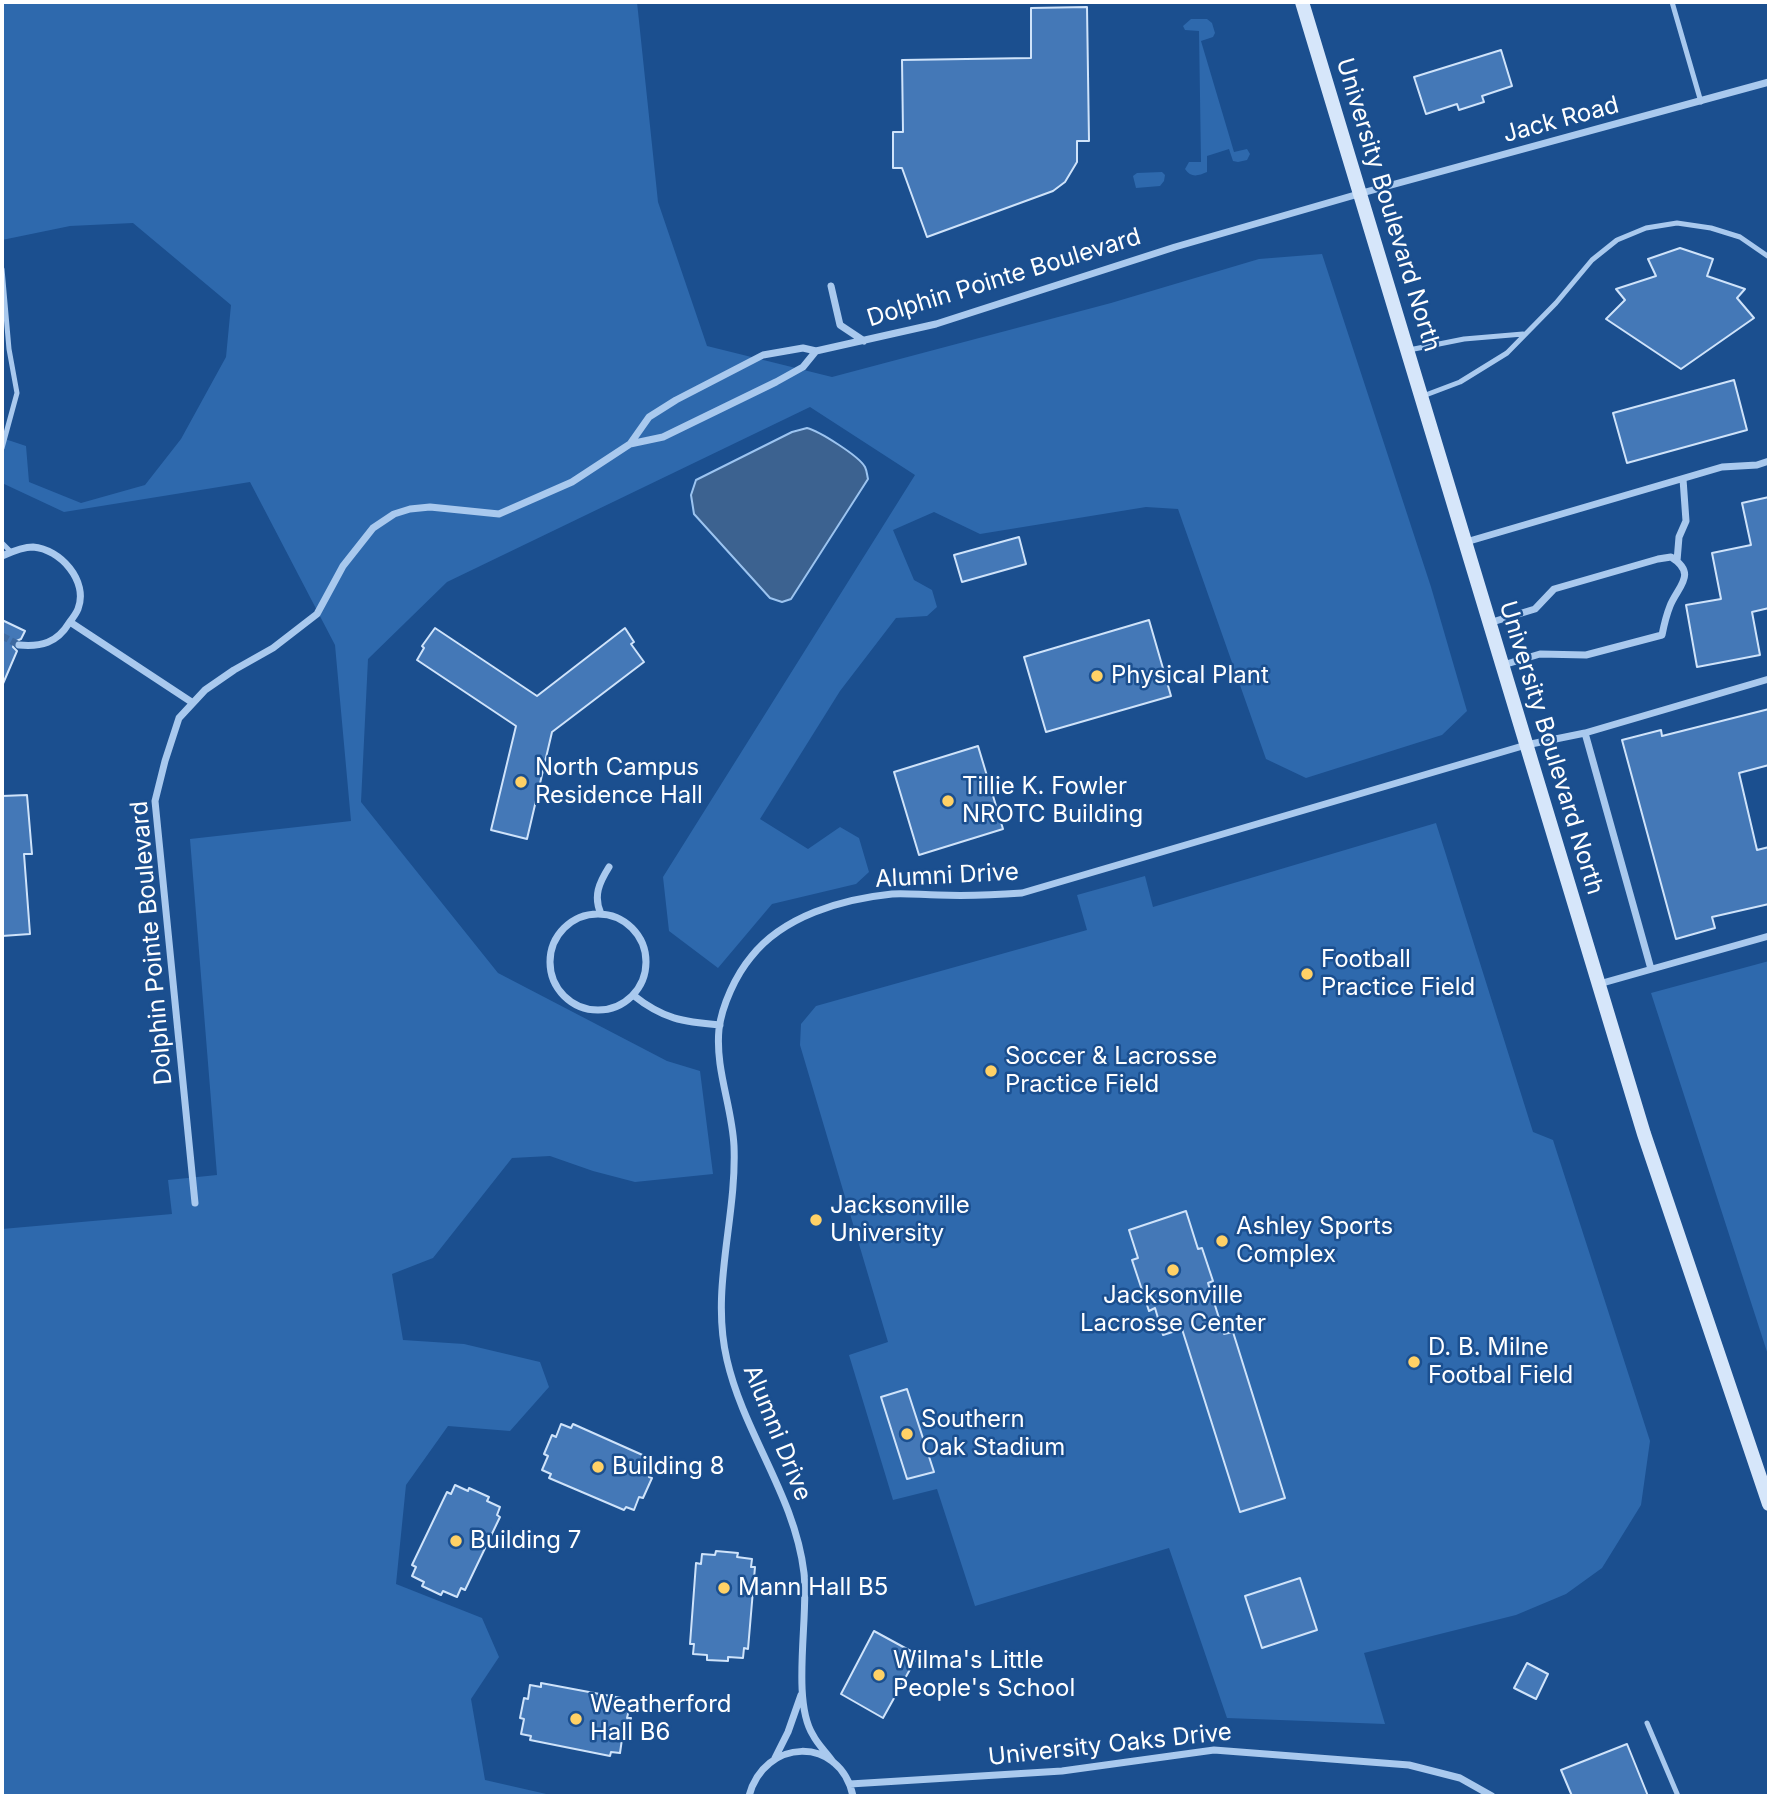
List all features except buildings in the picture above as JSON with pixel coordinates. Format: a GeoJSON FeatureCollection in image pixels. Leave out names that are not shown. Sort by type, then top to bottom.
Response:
{"type":"FeatureCollection","features":[{"type":"Feature","properties":{"kind":"main road","name":"University Boulevard North"},"geometry":{"type":"LineString","coordinates":[[1302,2],[1362,193],[1598,984],[1690,1275],[1769,1504]]}},
{"type":"Feature","properties":{"kind":"street","name":"Jack Road"},"geometry":{"type":"LineString","coordinates":[[1362,193],[1769,82]]}},
{"type":"Feature","properties":{"kind":"street","name":"Dolphin Pointe Boulevard"},"geometry":{"type":"LineString","coordinates":[[195,1203],[155,801],[164,761],[179,718],[205,690],[273,648],[317,614],[343,566],[373,528],[394,514],[410,509],[430,507],[499,514],[572,482],[630,444],[663,437],[776,382],[803,367],[816,351],[936,324],[1175,247],[1362,193]]}},
{"type":"Feature","properties":{"kind":"street"},"geometry":{"type":"LineString","coordinates":[[831,286],[840,325],[864,341]]}},
{"type":"Feature","properties":{"kind":"street"},"geometry":{"type":"LineString","coordinates":[[630,444],[649,417],[762,355],[803,348],[816,351]]}},
{"type":"Feature","properties":{"kind":"street"},"geometry":{"type":"LineString","coordinates":[[1465,542],[1722,467],[1757,465],[1769,461]]}},
{"type":"Feature","properties":{"kind":"street"},"geometry":{"type":"LineString","coordinates":[[1677,561],[1679,537],[1686,522],[1682,479]]}},
{"type":"Feature","properties":{"kind":"street"},"geometry":{"type":"LineString","coordinates":[[2,556],[33,547],[50,551],[64,561],[74,574],[79,590],[79,607],[62,635],[49,643],[34,647],[19,645]]}},
{"type":"Feature","properties":{"kind":"street"},"geometry":{"type":"LineString","coordinates":[[1489,623],[1535,609],[1554,589],[1658,559],[1671,557],[1681,564],[1685,575],[1683,584],[1671,604],[1662,635],[1586,655],[1540,654],[1502,666]]}},
{"type":"Feature","properties":{"kind":"street"},"geometry":{"type":"LineString","coordinates":[[70,622],[193,703]]}},
{"type":"Feature","properties":{"kind":"street","name":"Alumni Drive"},"geometry":{"type":"LineString","coordinates":[[850,1784],[844,1772],[811,1733],[802,1695],[804,1574],[797,1540],[778,1483],[747,1418],[726,1358],[721,1293],[733,1192],[734,1144],[718,1055],[720,1025],[738,976],[751,957],[769,938],[813,912],[893,894],[986,896],[1023,893],[1526,745],[1585,733],[1769,679]]}},
{"type":"Feature","properties":{"kind":"street"},"geometry":{"type":"LineString","coordinates":[[1585,733],[1651,969]]}},
{"type":"Feature","properties":{"kind":"street"},"geometry":{"type":"LineString","coordinates":[[601,914],[597,904],[597,889],[609,867]]}},
{"type":"Feature","properties":{"kind":"street"},"geometry":{"type":"LineString","coordinates":[[601,914],[616,918],[640,937],[646,967],[642,982],[633,995],[621,1005],[590,1009],[575,1004],[562,994],[550,965],[552,949],[559,934],[570,923],[585,916],[601,914]]}},
{"type":"Feature","properties":{"kind":"street"},"geometry":{"type":"LineString","coordinates":[[1598,984],[1769,936]]}},
{"type":"Feature","properties":{"kind":"street"},"geometry":{"type":"LineString","coordinates":[[633,995],[651,1009],[672,1019],[720,1025]]}},
{"type":"Feature","properties":{"kind":"street","name":"Alumni Drive"},"geometry":{"type":"LineString","coordinates":[[749,1796],[752,1783],[761,1769],[775,1758],[802,1695]]}},
{"type":"Feature","properties":{"kind":"street","name":"University Oaks Drive"},"geometry":{"type":"LineString","coordinates":[[850,1784],[966,1779],[1062,1771],[1213,1750],[1409,1765],[1460,1778],[1492,1796]]}},
{"type":"Feature","properties":{"kind":"street"},"geometry":{"type":"LineString","coordinates":[[775,1758],[790,1752],[806,1751],[833,1762]]}},
{"type":"Feature","properties":{"kind":"street"},"geometry":{"type":"LineString","coordinates":[[850,1784],[853,1796]]}},
{"type":"Feature","properties":{"kind":"lane"},"geometry":{"type":"LineString","coordinates":[[1672,2],[1700,102]]}},
{"type":"Feature","properties":{"kind":"lane"},"geometry":{"type":"LineString","coordinates":[[1422,396],[1460,382],[1507,353],[1556,303],[1592,260],[1617,240],[1646,228],[1677,223],[1711,228],[1741,237],[1769,257]]}},
{"type":"Feature","properties":{"kind":"lane"},"geometry":{"type":"LineString","coordinates":[[2,269],[9,349],[17,393],[2,448]]}},
{"type":"Feature","properties":{"kind":"lane"},"geometry":{"type":"LineString","coordinates":[[1408,350],[1464,339],[1523,334]]}},
{"type":"Feature","properties":{"kind":"lane"},"geometry":{"type":"LineString","coordinates":[[2,543],[11,552]]}},
{"type":"Feature","properties":{"kind":"lane"},"geometry":{"type":"LineString","coordinates":[[1647,1723],[1678,1796]]}},
{"type":"Feature","properties":{"kind":"shaded area"},"geometry":{"type":"Polygon","coordinates":[[[2,2],[637,2],[658,202],[707,346],[832,377],[1111,303],[1259,259],[1322,254],[1431,587],[1467,711],[1442,735],[1306,778],[1266,759],[1178,509],[1146,507],[980,534],[934,512],[893,530],[914,580],[932,590],[937,607],[927,616],[896,618],[840,691],[760,819],[808,849],[840,827],[859,838],[869,872],[856,884],[772,904],[718,968],[669,931],[663,877],[915,475],[810,407],[447,582],[368,659],[361,802],[498,973],[667,1061],[700,1071],[713,1174],[635,1182],[550,1156],[512,1158],[433,1258],[392,1274],[403,1340],[464,1344],[540,1362],[549,1387],[510,1431],[448,1426],[406,1485],[396,1584],[482,1618],[499,1657],[471,1699],[485,1780],[555,1796],[2,1796],[2,1229],[172,1214],[168,1180],[217,1175],[190,839],[351,821],[335,645],[250,482],[64,512],[2,483],[2,438],[26,446],[29,482],[81,503],[145,485],[181,439],[226,357],[231,305],[133,223],[70,226],[2,240],[2,2]]]}},
{"type":"Feature","properties":{"kind":"shaded area"},"geometry":{"type":"Polygon","coordinates":[[[1191,19],[1207,19],[1212,23],[1215,33],[1213,37],[1201,41],[1234,152],[1247,149],[1250,154],[1247,160],[1238,162],[1233,161],[1229,149],[1207,156],[1207,172],[1195,175],[1185,169],[1189,162],[1201,162],[1199,31],[1185,30],[1183,26],[1191,19]]]}},
{"type":"Feature","properties":{"kind":"shaded area"},"geometry":{"type":"Polygon","coordinates":[[[1162,172],[1165,175],[1160,186],[1136,188],[1133,176],[1137,173],[1162,172]]]}},
{"type":"Feature","properties":{"kind":"shaded area"},"geometry":{"type":"Polygon","coordinates":[[[807,428],[829,439],[861,462],[868,479],[791,599],[782,602],[770,598],[694,514],[691,495],[696,480],[792,432],[807,428]]]}},
{"type":"Feature","properties":{"kind":"shaded area","name":"Ashley Sports Complex"},"geometry":{"type":"Polygon","coordinates":[[[1436,823],[1533,1132],[1553,1140],[1650,1441],[1641,1505],[1602,1568],[1566,1594],[1516,1615],[1364,1653],[1385,1724],[1227,1718],[1169,1548],[975,1606],[937,1489],[893,1500],[849,1355],[888,1342],[800,1045],[801,1024],[816,1006],[1087,930],[1077,895],[1145,876],[1153,907],[1436,823]]]}},
{"type":"Feature","properties":{"kind":"shaded area"},"geometry":{"type":"Polygon","coordinates":[[[1769,961],[1769,1358],[1651,993],[1769,961]]]}},
{"type":"Feature","properties":{"kind":"tunnel"},"geometry":{"type":"LineString","coordinates":[[2,636],[19,645]]}},
{"type":"Feature","properties":{"kind":"place","name":"Physical Plant"},"geometry":{"type":"Point","coordinates":[1097,676]}},
{"type":"Feature","properties":{"kind":"place","name":"North Campus Residence Hall"},"geometry":{"type":"Point","coordinates":[521,782]}},
{"type":"Feature","properties":{"kind":"place","name":"Tillie K. Fowler NROTC Building"},"geometry":{"type":"Point","coordinates":[948,801]}},
{"type":"Feature","properties":{"kind":"place","name":"Football Practice Field"},"geometry":{"type":"Point","coordinates":[1307,974]}},
{"type":"Feature","properties":{"kind":"place","name":"Soccer & Lacrosse Practice Field"},"geometry":{"type":"Point","coordinates":[991,1071]}},
{"type":"Feature","properties":{"kind":"place","name":"Jacksonville University"},"geometry":{"type":"Point","coordinates":[816,1220]}},
{"type":"Feature","properties":{"kind":"place","name":"Ashley Sports Complex"},"geometry":{"type":"Point","coordinates":[1222,1241]}},
{"type":"Feature","properties":{"kind":"place","name":"Jacksonville Lacrosse Center"},"geometry":{"type":"Point","coordinates":[1173,1270]}},
{"type":"Feature","properties":{"kind":"place","name":"D. B. Milne Footbal Field"},"geometry":{"type":"Point","coordinates":[1414,1362]}},
{"type":"Feature","properties":{"kind":"place","name":"Southern Oak Stadium"},"geometry":{"type":"Point","coordinates":[907,1434]}},
{"type":"Feature","properties":{"kind":"place","name":"Building 8"},"geometry":{"type":"Point","coordinates":[598,1467]}},
{"type":"Feature","properties":{"kind":"place","name":"Building 7"},"geometry":{"type":"Point","coordinates":[456,1541]}},
{"type":"Feature","properties":{"kind":"place","name":"Mann Hall B5"},"geometry":{"type":"Point","coordinates":[724,1588]}},
{"type":"Feature","properties":{"kind":"place","name":"Wilma's Little People's School"},"geometry":{"type":"Point","coordinates":[879,1675]}},
{"type":"Feature","properties":{"kind":"place","name":"Weatherford Hall B6"},"geometry":{"type":"Point","coordinates":[576,1719]}}]}
